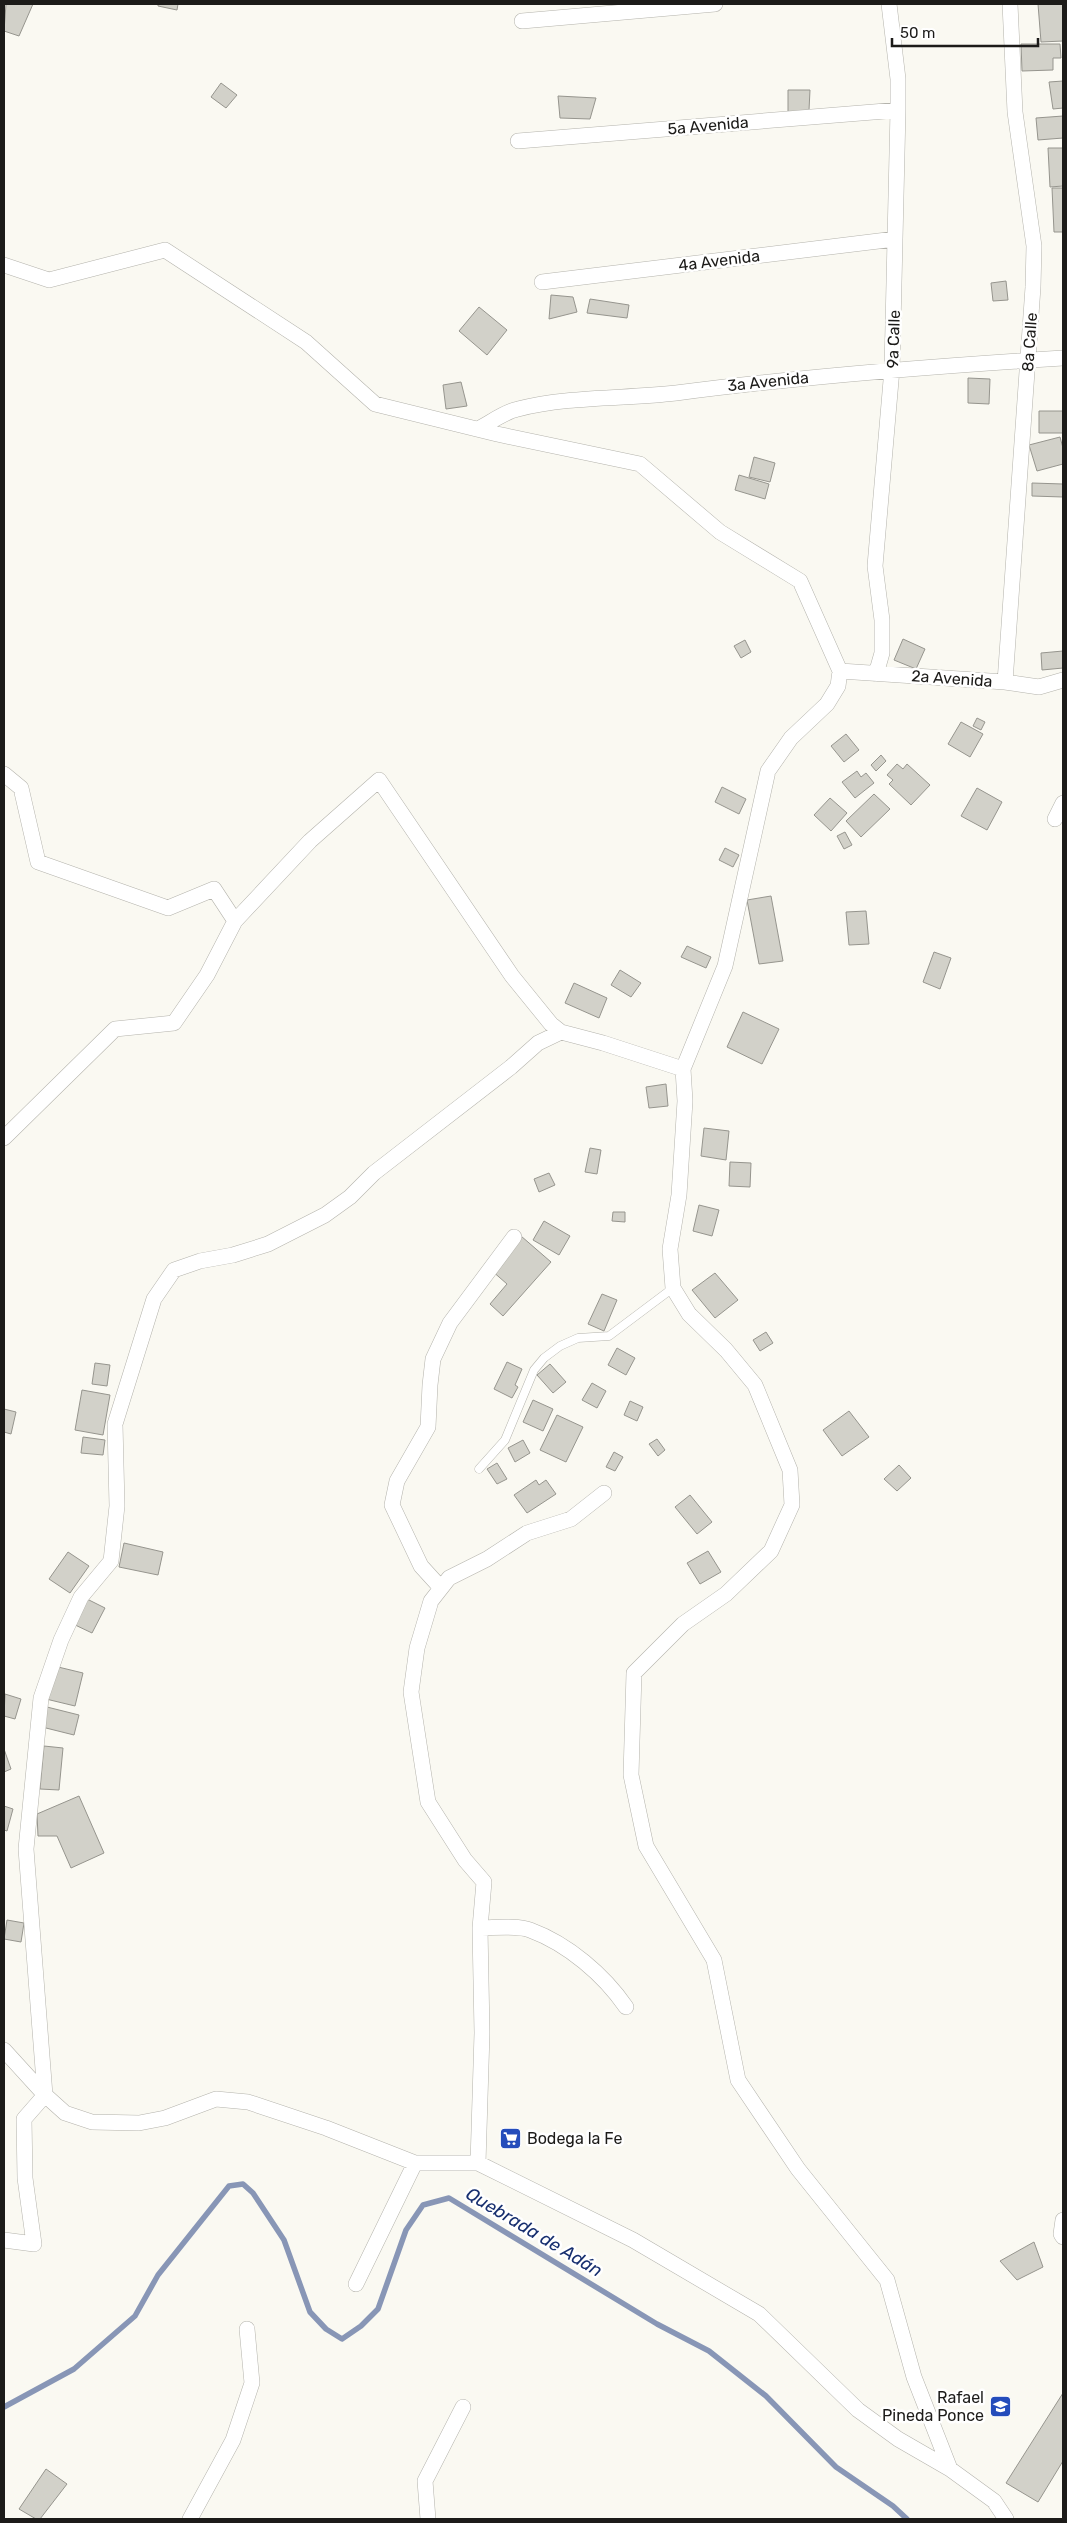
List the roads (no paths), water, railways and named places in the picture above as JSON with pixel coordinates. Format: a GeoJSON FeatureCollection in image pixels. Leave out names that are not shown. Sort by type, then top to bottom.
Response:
{"type":"FeatureCollection","features":[{"type":"Feature","properties":{"kind":"street"},"geometry":{"type":"LineString","coordinates":[[522,21],[715,4]]}},
{"type":"Feature","properties":{"kind":"street","name":"9a Calle"},"geometry":{"type":"LineString","coordinates":[[876,674],[882,653],[882,620],[875,566],[892,369],[898,110],[898,79],[889,4]]}},
{"type":"Feature","properties":{"kind":"street","name":"8a Calle"},"geometry":{"type":"LineString","coordinates":[[1005,682],[1028,360],[1034,246],[1015,112],[1010,4]]}},
{"type":"Feature","properties":{"kind":"street","name":"5a Avenida"},"geometry":{"type":"LineString","coordinates":[[518,141],[898,110]]}},
{"type":"Feature","properties":{"kind":"street","name":"4a Avenida"},"geometry":{"type":"LineString","coordinates":[[542,282],[895,239]]}},
{"type":"Feature","properties":{"kind":"street"},"geometry":{"type":"LineString","coordinates":[[4,265],[49,280],[165,250],[306,342],[375,404],[478,429],[640,464],[720,532],[800,580],[840,671],[838,686],[827,704],[791,738],[768,772],[725,966],[682,1069],[684,1101],[679,1195],[670,1249],[673,1288],[689,1314],[726,1350],[755,1385],[790,1470],[792,1505],[771,1551],[726,1594],[683,1624],[634,1673],[632,1775],[646,1846],[714,1960],[738,2080],[798,2169],[887,2280],[914,2377],[950,2470]]}},
{"type":"Feature","properties":{"kind":"street","name":"3a Avenida"},"geometry":{"type":"LineString","coordinates":[[478,429],[517,409],[589,399],[674,393],[892,369],[1063,358]]}},
{"type":"Feature","properties":{"kind":"street","name":"2a Avenida"},"geometry":{"type":"LineString","coordinates":[[840,671],[1005,682],[1039,687],[1063,680]]}},
{"type":"Feature","properties":{"kind":"street"},"geometry":{"type":"LineString","coordinates":[[4,774],[21,788],[38,862],[168,908],[214,889],[236,921]]}},
{"type":"Feature","properties":{"kind":"street"},"geometry":{"type":"LineString","coordinates":[[4,1138],[115,1029],[174,1023],[207,975],[236,921],[310,841],[379,780],[512,976],[551,1024],[561,1032],[603,1043],[682,1069]]}},
{"type":"Feature","properties":{"kind":"street"},"geometry":{"type":"LineString","coordinates":[[1055,820],[1063,803]]}},
{"type":"Feature","properties":{"kind":"street"},"geometry":{"type":"LineString","coordinates":[[4,2240],[34,2244],[25,2178],[24,2118],[45,2095],[26,1849],[41,1698],[55,1654],[80,1597],[111,1561],[117,1506],[115,1424],[154,1299],[174,1270],[200,1260],[233,1255],[268,1244],[325,1214],[350,1197],[374,1173],[511,1067],[538,1043],[561,1032]]}},
{"type":"Feature","properties":{"kind":"street"},"geometry":{"type":"LineString","coordinates":[[441,1588],[421,1566],[392,1505],[397,1481],[428,1427],[433,1359],[450,1323],[514,1237]]}},
{"type":"Feature","properties":{"kind":"street"},"geometry":{"type":"LineString","coordinates":[[478,2163],[482,2033],[480,1928],[484,1882],[465,1860],[428,1802],[411,1692],[417,1648],[431,1601],[449,1578],[487,1559],[527,1533],[571,1518],[604,1493]]}},
{"type":"Feature","properties":{"kind":"street"},"geometry":{"type":"LineString","coordinates":[[480,1928],[529,1929],[582,1959],[619,1997],[626,2007]]}},
{"type":"Feature","properties":{"kind":"street"},"geometry":{"type":"LineString","coordinates":[[4,2050],[45,2095],[65,2113],[92,2122],[139,2123],[165,2118],[216,2099],[248,2102],[326,2128],[415,2164],[478,2163],[633,2240],[759,2314],[858,2410],[898,2439],[950,2470],[994,2501],[1006,2519]]}},
{"type":"Feature","properties":{"kind":"street"},"geometry":{"type":"LineString","coordinates":[[356,2284],[415,2164]]}},
{"type":"Feature","properties":{"kind":"street"},"geometry":{"type":"LineString","coordinates":[[1063,2220],[1061,2234],[1063,2237]]}},
{"type":"Feature","properties":{"kind":"street"},"geometry":{"type":"LineString","coordinates":[[190,2519],[233,2440],[252,2383],[247,2329]]}},
{"type":"Feature","properties":{"kind":"street"},"geometry":{"type":"LineString","coordinates":[[428,2519],[426,2481],[463,2407]]}},
{"type":"Feature","properties":{"kind":"lane"},"geometry":{"type":"LineString","coordinates":[[479,1469],[505,1440],[534,1370],[544,1358],[560,1346],[578,1338],[608,1336],[673,1288]]}},
{"type":"Feature","properties":{"kind":"waterway","name":"Quebrada de Adán"},"geometry":{"type":"LineString","coordinates":[[4,2407],[74,2369],[135,2316],[158,2275],[229,2186],[243,2184],[253,2193],[284,2240],[310,2312],[326,2329],[342,2339],[361,2326],[378,2309],[406,2230],[423,2205],[449,2198],[657,2324],[709,2351],[766,2396],[836,2467],[893,2506],[907,2519]]}},
{"type":"Feature","properties":{"kind":"place","name":"Bodega la Fe"},"geometry":{"type":"Point","coordinates":[511,2138]}},
{"type":"Feature","properties":{"kind":"place","name":"Rafael Pineda Ponce"},"geometry":{"type":"Point","coordinates":[1000,2406]}}]}
